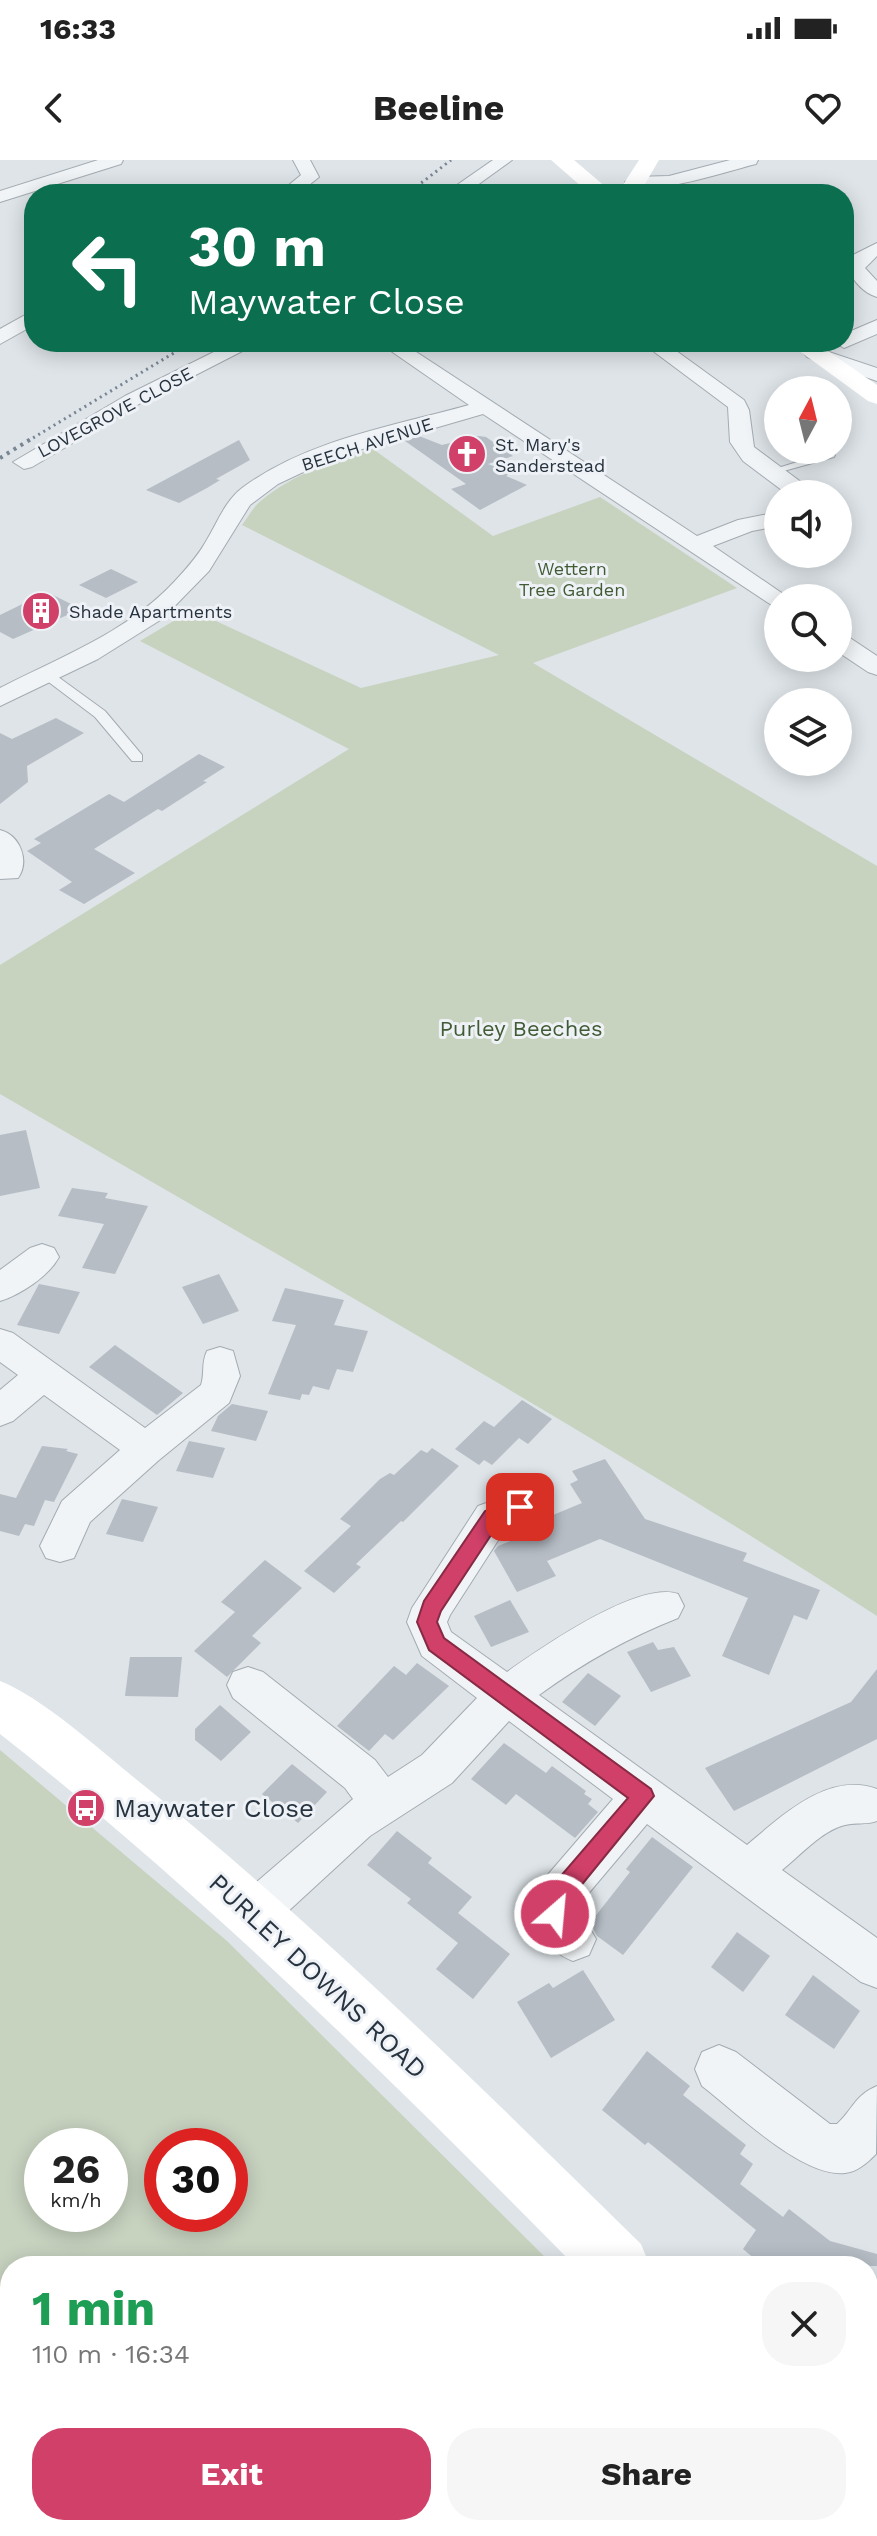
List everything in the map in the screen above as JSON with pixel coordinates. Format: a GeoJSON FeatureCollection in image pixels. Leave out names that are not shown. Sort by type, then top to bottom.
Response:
{"type":"FeatureCollection","features":[{"type":"Feature","properties":{"kind":"street"},"geometry":{"type":"LineString","coordinates":[[32,184],[115,160]]}},
{"type":"Feature","properties":{"kind":"street"},"geometry":{"type":"LineString","coordinates":[[301,160],[310,177],[301,184]]}},
{"type":"Feature","properties":{"kind":"street"},"geometry":{"type":"LineString","coordinates":[[468,184],[504,160]]}},
{"type":"Feature","properties":{"kind":"street"},"geometry":{"type":"LineString","coordinates":[[561,160],[591,184]]}},
{"type":"Feature","properties":{"kind":"street"},"geometry":{"type":"LineString","coordinates":[[634,184],[649,160]]}},
{"type":"Feature","properties":{"kind":"street"},"geometry":{"type":"LineString","coordinates":[[653,184],[750,160]]}},
{"type":"Feature","properties":{"kind":"street"},"geometry":{"type":"LineString","coordinates":[[4,192],[24,186]]}},
{"type":"Feature","properties":{"kind":"street"},"geometry":{"type":"LineString","coordinates":[[4,192],[24,198]]}},
{"type":"Feature","properties":{"kind":"street"},"geometry":{"type":"LineString","coordinates":[[855,240],[877,247]]}},
{"type":"Feature","properties":{"kind":"street"},"geometry":{"type":"LineString","coordinates":[[877,247],[860,259],[856,268],[877,291]]}},
{"type":"Feature","properties":{"kind":"street"},"geometry":{"type":"LineString","coordinates":[[0,338],[24,322]]}},
{"type":"Feature","properties":{"kind":"street"},"geometry":{"type":"LineString","coordinates":[[854,337],[877,326]]}},
{"type":"Feature","properties":{"kind":"street","name":"LOVEGROVE CLOSE"},"geometry":{"type":"LineString","coordinates":[[24,462],[132,400],[230,352]]}},
{"type":"Feature","properties":{"kind":"street"},"geometry":{"type":"LineString","coordinates":[[403,352],[764,590]]}},
{"type":"Feature","properties":{"kind":"street"},"geometry":{"type":"LineString","coordinates":[[665,352],[737,404],[742,416],[741,442],[748,453],[783,480]]}},
{"type":"Feature","properties":{"kind":"street"},"geometry":{"type":"LineString","coordinates":[[813,352],[877,396]]}},
{"type":"Feature","properties":{"kind":"street"},"geometry":{"type":"LineString","coordinates":[[817,352],[877,375]]}},
{"type":"Feature","properties":{"kind":"street","name":"BEECH AVENUE"},"geometry":{"type":"LineString","coordinates":[[5,690],[46,674],[137,626],[174,597],[214,548],[246,496],[271,480],[353,445],[484,407]]}},
{"type":"Feature","properties":{"kind":"street"},"geometry":{"type":"LineString","coordinates":[[694,545],[746,525],[764,522]]}},
{"type":"Feature","properties":{"kind":"street"},"geometry":{"type":"LineString","coordinates":[[852,642],[877,636]]}},
{"type":"Feature","properties":{"kind":"street"},"geometry":{"type":"LineString","coordinates":[[852,650],[877,667]]}},
{"type":"Feature","properties":{"kind":"street"},"geometry":{"type":"LineString","coordinates":[[0,838],[8,848],[8,872]]}},
{"type":"Feature","properties":{"kind":"street"},"geometry":{"type":"LineString","coordinates":[[0,1288],[42,1257]]}},
{"type":"Feature","properties":{"kind":"street"},"geometry":{"type":"LineString","coordinates":[[0,1343],[146,1449]]}},
{"type":"Feature","properties":{"kind":"street"},"geometry":{"type":"LineString","coordinates":[[60,1546],[76,1512],[146,1449],[216,1393],[222,1376],[220,1361]]}},
{"type":"Feature","properties":{"kind":"street"},"geometry":{"type":"LineString","coordinates":[[0,1411],[42,1376]]}},
{"type":"Feature","properties":{"kind":"street"},"geometry":{"type":"LineString","coordinates":[[520,1507],[492,1517],[432,1608],[427,1622],[436,1644],[877,1966]]}},
{"type":"Feature","properties":{"kind":"street"},"geometry":{"type":"LineString","coordinates":[[254,1913],[355,1822],[437,1769],[505,1697],[561,1656],[622,1622],[664,1606]]}},
{"type":"Feature","properties":{"kind":"street"},"geometry":{"type":"LineString","coordinates":[[248,1685],[360,1774],[384,1804]]}},
{"type":"Feature","properties":{"kind":"street","name":"PURLEY DOWNS ROAD"},"geometry":{"type":"LineString","coordinates":[[0,1704],[254,1913],[466,2113],[609,2256]]}},
{"type":"Feature","properties":{"kind":"street"},"geometry":{"type":"LineString","coordinates":[[573,1939],[555,1914],[555,1900],[643,1796]]}},
{"type":"Feature","properties":{"kind":"street"},"geometry":{"type":"LineString","coordinates":[[747,1872],[803,1825],[842,1804],[866,1805]]}},
{"type":"Feature","properties":{"kind":"street"},"geometry":{"type":"LineString","coordinates":[[719,2069],[814,2142],[830,2148],[846,2149],[859,2137],[877,2110]]}},
{"type":"Feature","properties":{"kind":"lane"},"geometry":{"type":"LineString","coordinates":[[773,471],[798,464]]}},
{"type":"Feature","properties":{"kind":"lane"},"geometry":{"type":"LineString","coordinates":[[46,674],[100,714],[137,758]]}},
{"type":"Feature","properties":{"kind":"green space","name":"Purley Beeches"},"geometry":{"type":"Polygon","coordinates":[[[373,449],[493,536],[600,497],[737,588],[533,663],[877,866],[877,1616],[661,1480],[0,1094],[0,965],[349,749],[140,641],[192,610],[361,688],[499,655],[242,525],[259,502],[287,483],[330,463],[373,449]]]}},
{"type":"Feature","properties":{"kind":"green space"},"geometry":{"type":"Polygon","coordinates":[[[0,1750],[227,1941],[544,2256],[0,2256],[0,1750]]]}},
{"type":"Feature","properties":{"kind":"building"},"geometry":{"type":"Polygon","coordinates":[[[419,436],[442,445],[486,437],[513,456],[488,464],[511,473],[506,476],[527,485],[480,510],[451,489],[466,484],[405,441],[419,436]]]}},
{"type":"Feature","properties":{"kind":"building"},"geometry":{"type":"Polygon","coordinates":[[[239,440],[250,460],[216,479],[220,480],[207,488],[179,503],[146,490],[239,440]]]}},
{"type":"Feature","properties":{"kind":"building"},"geometry":{"type":"Polygon","coordinates":[[[111,569],[138,582],[106,598],[79,585],[111,569]]]}},
{"type":"Feature","properties":{"kind":"building","name":"Shade Apartments"},"geometry":{"type":"Polygon","coordinates":[[[47,592],[81,609],[13,639],[0,632],[0,615],[47,592]]]}},
{"type":"Feature","properties":{"kind":"building"},"geometry":{"type":"Polygon","coordinates":[[[56,718],[84,733],[27,766],[28,782],[0,804],[0,733],[12,739],[56,718]]]}},
{"type":"Feature","properties":{"kind":"building"},"geometry":{"type":"Polygon","coordinates":[[[199,754],[225,767],[162,811],[158,809],[94,849],[135,873],[84,904],[59,890],[72,882],[27,851],[41,843],[34,839],[109,794],[124,802],[199,754]]]}},
{"type":"Feature","properties":{"kind":"building"},"geometry":{"type":"Polygon","coordinates":[[[26,1130],[40,1188],[0,1196],[0,1135],[26,1130]]]}},
{"type":"Feature","properties":{"kind":"building"},"geometry":{"type":"Polygon","coordinates":[[[72,1188],[108,1193],[105,1198],[148,1206],[115,1274],[82,1268],[104,1224],[58,1216],[72,1188]]]}},
{"type":"Feature","properties":{"kind":"building"},"geometry":{"type":"Polygon","coordinates":[[[219,1274],[239,1311],[203,1324],[182,1287],[219,1274]]]}},
{"type":"Feature","properties":{"kind":"building"},"geometry":{"type":"Polygon","coordinates":[[[39,1284],[80,1292],[59,1334],[17,1325],[39,1284]]]}},
{"type":"Feature","properties":{"kind":"building"},"geometry":{"type":"Polygon","coordinates":[[[285,1288],[344,1300],[334,1325],[368,1331],[353,1372],[337,1369],[329,1390],[313,1386],[309,1395],[302,1394],[300,1400],[268,1394],[296,1325],[272,1321],[285,1288]]]}},
{"type":"Feature","properties":{"kind":"building"},"geometry":{"type":"Polygon","coordinates":[[[115,1345],[183,1393],[157,1415],[89,1367],[115,1345]]]}},
{"type":"Feature","properties":{"kind":"building"},"geometry":{"type":"Polygon","coordinates":[[[522,1400],[552,1419],[528,1444],[519,1438],[492,1465],[484,1460],[479,1465],[455,1449],[484,1421],[494,1427],[522,1400]]]}},
{"type":"Feature","properties":{"kind":"building"},"geometry":{"type":"Polygon","coordinates":[[[232,1404],[268,1411],[256,1441],[211,1431],[218,1416],[232,1404]]]}},
{"type":"Feature","properties":{"kind":"building"},"geometry":{"type":"Polygon","coordinates":[[[189,1441],[225,1448],[213,1478],[176,1471],[189,1441]]]}},
{"type":"Feature","properties":{"kind":"building"},"geometry":{"type":"Polygon","coordinates":[[[42,1446],[68,1449],[66,1451],[78,1454],[54,1502],[45,1500],[34,1526],[25,1524],[19,1536],[0,1531],[0,1494],[16,1498],[42,1446]]]}},
{"type":"Feature","properties":{"kind":"building"},"geometry":{"type":"Polygon","coordinates":[[[432,1448],[459,1466],[356,1564],[361,1567],[334,1593],[304,1571],[351,1526],[340,1519],[380,1479],[390,1473],[394,1475],[421,1450],[427,1453],[432,1448]]]}},
{"type":"Feature","properties":{"kind":"building"},"geometry":{"type":"Polygon","coordinates":[[[605,1459],[645,1519],[747,1553],[743,1561],[820,1590],[807,1620],[794,1615],[769,1675],[722,1656],[748,1598],[600,1539],[547,1561],[556,1576],[517,1592],[494,1551],[498,1546],[516,1539],[512,1532],[582,1503],[570,1484],[578,1480],[572,1471],[605,1459]]]}},
{"type":"Feature","properties":{"kind":"building"},"geometry":{"type":"Polygon","coordinates":[[[122,1499],[158,1507],[143,1542],[106,1534],[122,1499]]]}},
{"type":"Feature","properties":{"kind":"building"},"geometry":{"type":"Polygon","coordinates":[[[265,1560],[302,1588],[252,1636],[261,1643],[227,1677],[194,1651],[235,1612],[221,1602],[265,1560]]]}},
{"type":"Feature","properties":{"kind":"building"},"geometry":{"type":"Polygon","coordinates":[[[510,1600],[529,1632],[491,1647],[474,1616],[510,1600]]]}},
{"type":"Feature","properties":{"kind":"building"},"geometry":{"type":"Polygon","coordinates":[[[653,1642],[658,1650],[674,1647],[691,1676],[651,1692],[627,1652],[653,1642]]]}},
{"type":"Feature","properties":{"kind":"building"},"geometry":{"type":"Polygon","coordinates":[[[130,1657],[182,1657],[178,1697],[125,1696],[130,1657]]]}},
{"type":"Feature","properties":{"kind":"building"},"geometry":{"type":"Polygon","coordinates":[[[417,1663],[449,1686],[393,1740],[385,1734],[369,1751],[337,1726],[394,1666],[406,1675],[417,1663]]]}},
{"type":"Feature","properties":{"kind":"building"},"geometry":{"type":"Polygon","coordinates":[[[877,1669],[877,1739],[734,1811],[705,1768],[851,1702],[877,1669]]]}},
{"type":"Feature","properties":{"kind":"building"},"geometry":{"type":"Polygon","coordinates":[[[588,1673],[621,1696],[595,1726],[562,1702],[588,1673]]]}},
{"type":"Feature","properties":{"kind":"building"},"geometry":{"type":"Polygon","coordinates":[[[220,1705],[251,1732],[221,1761],[195,1740],[195,1729],[220,1705]]]}},
{"type":"Feature","properties":{"kind":"building"},"geometry":{"type":"Polygon","coordinates":[[[504,1743],[546,1773],[552,1766],[592,1799],[588,1804],[598,1812],[575,1838],[516,1794],[506,1805],[471,1779],[504,1743]]]}},
{"type":"Feature","properties":{"kind":"building"},"geometry":{"type":"Polygon","coordinates":[[[292,1764],[327,1792],[298,1823],[262,1794],[292,1764]]]}},
{"type":"Feature","properties":{"kind":"building"},"geometry":{"type":"Polygon","coordinates":[[[397,1831],[432,1858],[428,1863],[472,1897],[458,1913],[510,1954],[473,1999],[436,1969],[458,1943],[407,1903],[411,1899],[367,1865],[397,1831]]]}},
{"type":"Feature","properties":{"kind":"building"},"geometry":{"type":"Polygon","coordinates":[[[652,1837],[693,1867],[623,1955],[597,1936],[590,1923],[630,1872],[626,1869],[652,1837]]]}},
{"type":"Feature","properties":{"kind":"building"},"geometry":{"type":"Polygon","coordinates":[[[737,1932],[770,1956],[743,1992],[711,1967],[737,1932]]]}},
{"type":"Feature","properties":{"kind":"building"},"geometry":{"type":"Polygon","coordinates":[[[583,1970],[615,2020],[551,2058],[517,2002],[549,1983],[553,1988],[583,1970]]]}},
{"type":"Feature","properties":{"kind":"building"},"geometry":{"type":"Polygon","coordinates":[[[813,1975],[860,2011],[834,2049],[785,2015],[813,1975]]]}},
{"type":"Feature","properties":{"kind":"building"},"geometry":{"type":"Polygon","coordinates":[[[647,2051],[690,2086],[683,2095],[746,2145],[740,2154],[753,2164],[740,2184],[783,2217],[789,2209],[830,2241],[877,2256],[751,2256],[743,2249],[756,2230],[648,2142],[645,2145],[602,2110],[647,2051]]]}},
{"type":"Feature","properties":{"kind":"railway"},"geometry":{"type":"LineString","coordinates":[[420,184],[451,160]]}},
{"type":"Feature","properties":{"kind":"railway"},"geometry":{"type":"LineString","coordinates":[[28,441],[175,352]]}},
{"type":"Feature","properties":{"kind":"railway"},"geometry":{"type":"LineString","coordinates":[[0,458],[31,439]]}},
{"type":"Feature","properties":{"kind":"place","name":"St. Mary's Sanderstead"},"geometry":{"type":"Point","coordinates":[467,454]}},
{"type":"Feature","properties":{"kind":"place","name":"Shade Apartments"},"geometry":{"type":"Point","coordinates":[41,611]}},
{"type":"Feature","properties":{"kind":"place","name":"Maywater Close"},"geometry":{"type":"Point","coordinates":[86,1808]}},
{"type":"Feature","properties":{"kind":"route"},"geometry":{"type":"LineString","coordinates":[[520,1507],[492,1517],[432,1608],[427,1622],[436,1644],[643,1796],[555,1900],[555,1914]]}},
{"type":"Feature","properties":{"kind":"park label","name":"Wettern Tree Garden"},"geometry":{"type":"Point","coordinates":[572,578]}}]}
